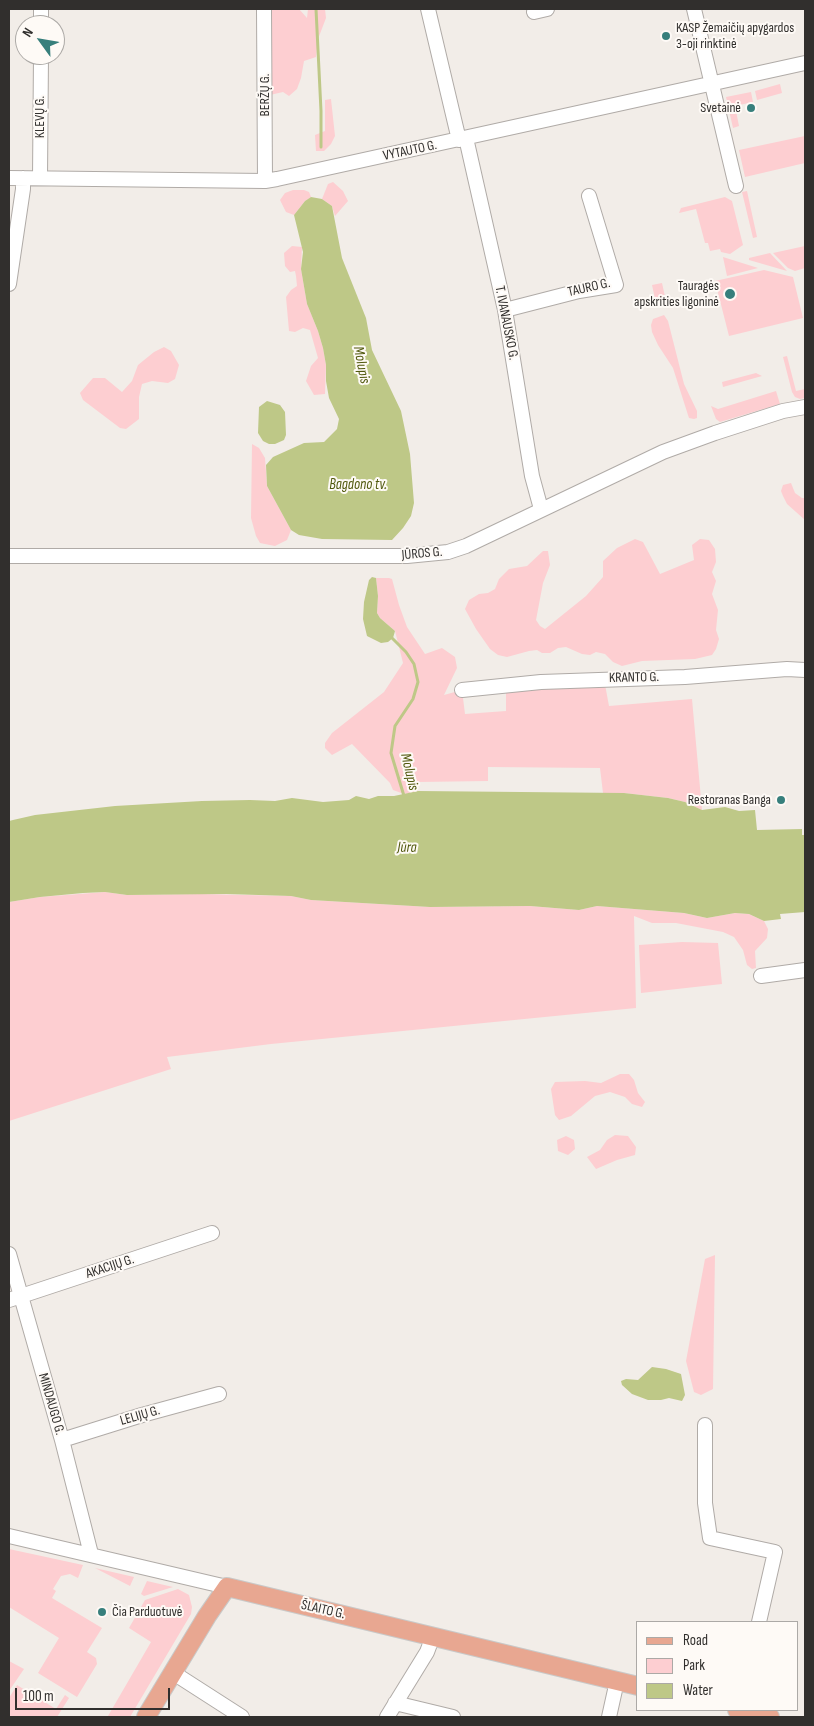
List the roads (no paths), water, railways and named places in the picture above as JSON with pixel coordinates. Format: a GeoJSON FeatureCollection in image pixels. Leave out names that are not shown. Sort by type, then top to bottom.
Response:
{"type":"FeatureCollection","features":[{"type":"Feature","properties":{"kind":"main road","name":"ŠLAITO G."},"geometry":{"type":"LineString","coordinates":[[227,1587],[636,1686]]}},
{"type":"Feature","properties":{"kind":"main road"},"geometry":{"type":"LineString","coordinates":[[146,1717],[172,1672],[227,1587]]}},
{"type":"Feature","properties":{"kind":"main road"},"geometry":{"type":"LineString","coordinates":[[743,1711],[770,1717]]}},
{"type":"Feature","properties":{"kind":"street","name":"BERŽŲ G."},"geometry":{"type":"LineString","coordinates":[[264,9],[265,181]]}},
{"type":"Feature","properties":{"kind":"street","name":"T. IVANAUSKO G."},"geometry":{"type":"LineString","coordinates":[[428,9],[463,139],[505,310],[532,476],[541,509]]}},
{"type":"Feature","properties":{"kind":"street"},"geometry":{"type":"LineString","coordinates":[[694,9],[736,186]]}},
{"type":"Feature","properties":{"kind":"street","name":"VYTAUTO G."},"geometry":{"type":"LineString","coordinates":[[9,178],[265,181],[805,63]]}},
{"type":"Feature","properties":{"kind":"street","name":"KLEVŲ G."},"geometry":{"type":"LineString","coordinates":[[40,65],[40,178]]}},
{"type":"Feature","properties":{"kind":"street"},"geometry":{"type":"LineString","coordinates":[[9,284],[23,178]]}},
{"type":"Feature","properties":{"kind":"street","name":"TAURO G."},"geometry":{"type":"LineString","coordinates":[[505,310],[570,293],[616,285],[590,196]]}},
{"type":"Feature","properties":{"kind":"street","name":"JŪROS G."},"geometry":{"type":"LineString","coordinates":[[9,556],[388,556],[448,552],[466,546],[663,452],[783,411],[805,408]]}},
{"type":"Feature","properties":{"kind":"street","name":"KRANTO G."},"geometry":{"type":"LineString","coordinates":[[462,690],[541,682],[685,677],[788,669],[805,670]]}},
{"type":"Feature","properties":{"kind":"street"},"geometry":{"type":"LineString","coordinates":[[761,976],[805,970]]}},
{"type":"Feature","properties":{"kind":"street","name":"AKACIJŲ G."},"geometry":{"type":"LineString","coordinates":[[14,1299],[212,1233]]}},
{"type":"Feature","properties":{"kind":"street","name":"MINDAUGO G."},"geometry":{"type":"LineString","coordinates":[[9,1254],[14,1299],[62,1440],[91,1554]]}},
{"type":"Feature","properties":{"kind":"street","name":"LELIJŲ G."},"geometry":{"type":"LineString","coordinates":[[62,1440],[219,1394]]}},
{"type":"Feature","properties":{"kind":"street"},"geometry":{"type":"LineString","coordinates":[[705,1424],[705,1503],[710,1538],[775,1552],[759,1621]]}},
{"type":"Feature","properties":{"kind":"street","name":"ŠLAITO G."},"geometry":{"type":"LineString","coordinates":[[9,1536],[227,1587]]}},
{"type":"Feature","properties":{"kind":"street"},"geometry":{"type":"LineString","coordinates":[[387,1717],[427,1652],[433,1636]]}},
{"type":"Feature","properties":{"kind":"street"},"geometry":{"type":"LineString","coordinates":[[172,1672],[242,1717]]}},
{"type":"Feature","properties":{"kind":"street"},"geometry":{"type":"LineString","coordinates":[[610,1717],[617,1681]]}},
{"type":"Feature","properties":{"kind":"street"},"geometry":{"type":"LineString","coordinates":[[395,1703],[453,1717]]}},
{"type":"Feature","properties":{"kind":"water","name":"Bagdono tv."},"geometry":{"type":"Polygon","coordinates":[[[311,197],[322,199],[332,206],[342,258],[366,318],[372,350],[401,411],[410,454],[414,503],[411,516],[392,540],[322,539],[299,535],[291,530],[267,486],[266,465],[273,457],[304,443],[324,442],[337,429],[339,419],[329,398],[323,348],[307,304],[301,269],[303,252],[294,215],[305,201],[311,197]]]}},
{"type":"Feature","properties":{"kind":"water"},"geometry":{"type":"Polygon","coordinates":[[[267,401],[280,405],[285,412],[286,435],[284,440],[275,444],[263,441],[258,433],[259,407],[267,401]]]}},
{"type":"Feature","properties":{"kind":"water"},"geometry":{"type":"Polygon","coordinates":[[[372,577],[376,578],[377,613],[395,631],[393,638],[388,642],[381,643],[367,636],[363,619],[364,602],[369,580],[372,577]]]}},
{"type":"Feature","properties":{"kind":"water","name":"Jūra"},"geometry":{"type":"Polygon","coordinates":[[[418,791],[624,793],[668,798],[685,802],[702,810],[725,807],[739,811],[755,810],[757,830],[802,829],[802,835],[805,835],[805,912],[780,914],[781,919],[764,921],[749,914],[735,913],[707,918],[684,913],[597,906],[579,910],[530,906],[430,907],[311,900],[291,896],[226,894],[127,895],[105,892],[40,897],[9,902],[9,821],[35,815],[115,806],[202,801],[275,801],[292,798],[323,802],[349,800],[356,796],[369,799],[378,796],[394,796],[418,791]]]}},
{"type":"Feature","properties":{"kind":"water"},"geometry":{"type":"Polygon","coordinates":[[[652,1367],[681,1374],[685,1395],[682,1401],[669,1398],[648,1400],[632,1394],[622,1385],[621,1381],[626,1379],[638,1380],[652,1367]]]}},
{"type":"Feature","properties":{"kind":"waterway","name":"Molupis"},"geometry":{"type":"LineString","coordinates":[[316,9],[321,147]]}},
{"type":"Feature","properties":{"kind":"waterway","name":"Molupis"},"geometry":{"type":"LineString","coordinates":[[390,636],[406,652],[414,664],[418,682],[413,699],[395,726],[391,753],[404,796]]}},
{"type":"Feature","properties":{"kind":"place","name":"KASP Žemaičių apygardos 3-oji rinktinė"},"geometry":{"type":"Point","coordinates":[666,36]}},
{"type":"Feature","properties":{"kind":"place","name":"Svetainė"},"geometry":{"type":"Point","coordinates":[751,108]}},
{"type":"Feature","properties":{"kind":"place","name":"Tauragės apskrities ligoninė"},"geometry":{"type":"Point","coordinates":[730,294]}},
{"type":"Feature","properties":{"kind":"place","name":"Restoranas Banga"},"geometry":{"type":"Point","coordinates":[781,800]}},
{"type":"Feature","properties":{"kind":"place","name":"Čia Parduotuvė"},"geometry":{"type":"Point","coordinates":[102,1612]}}]}
